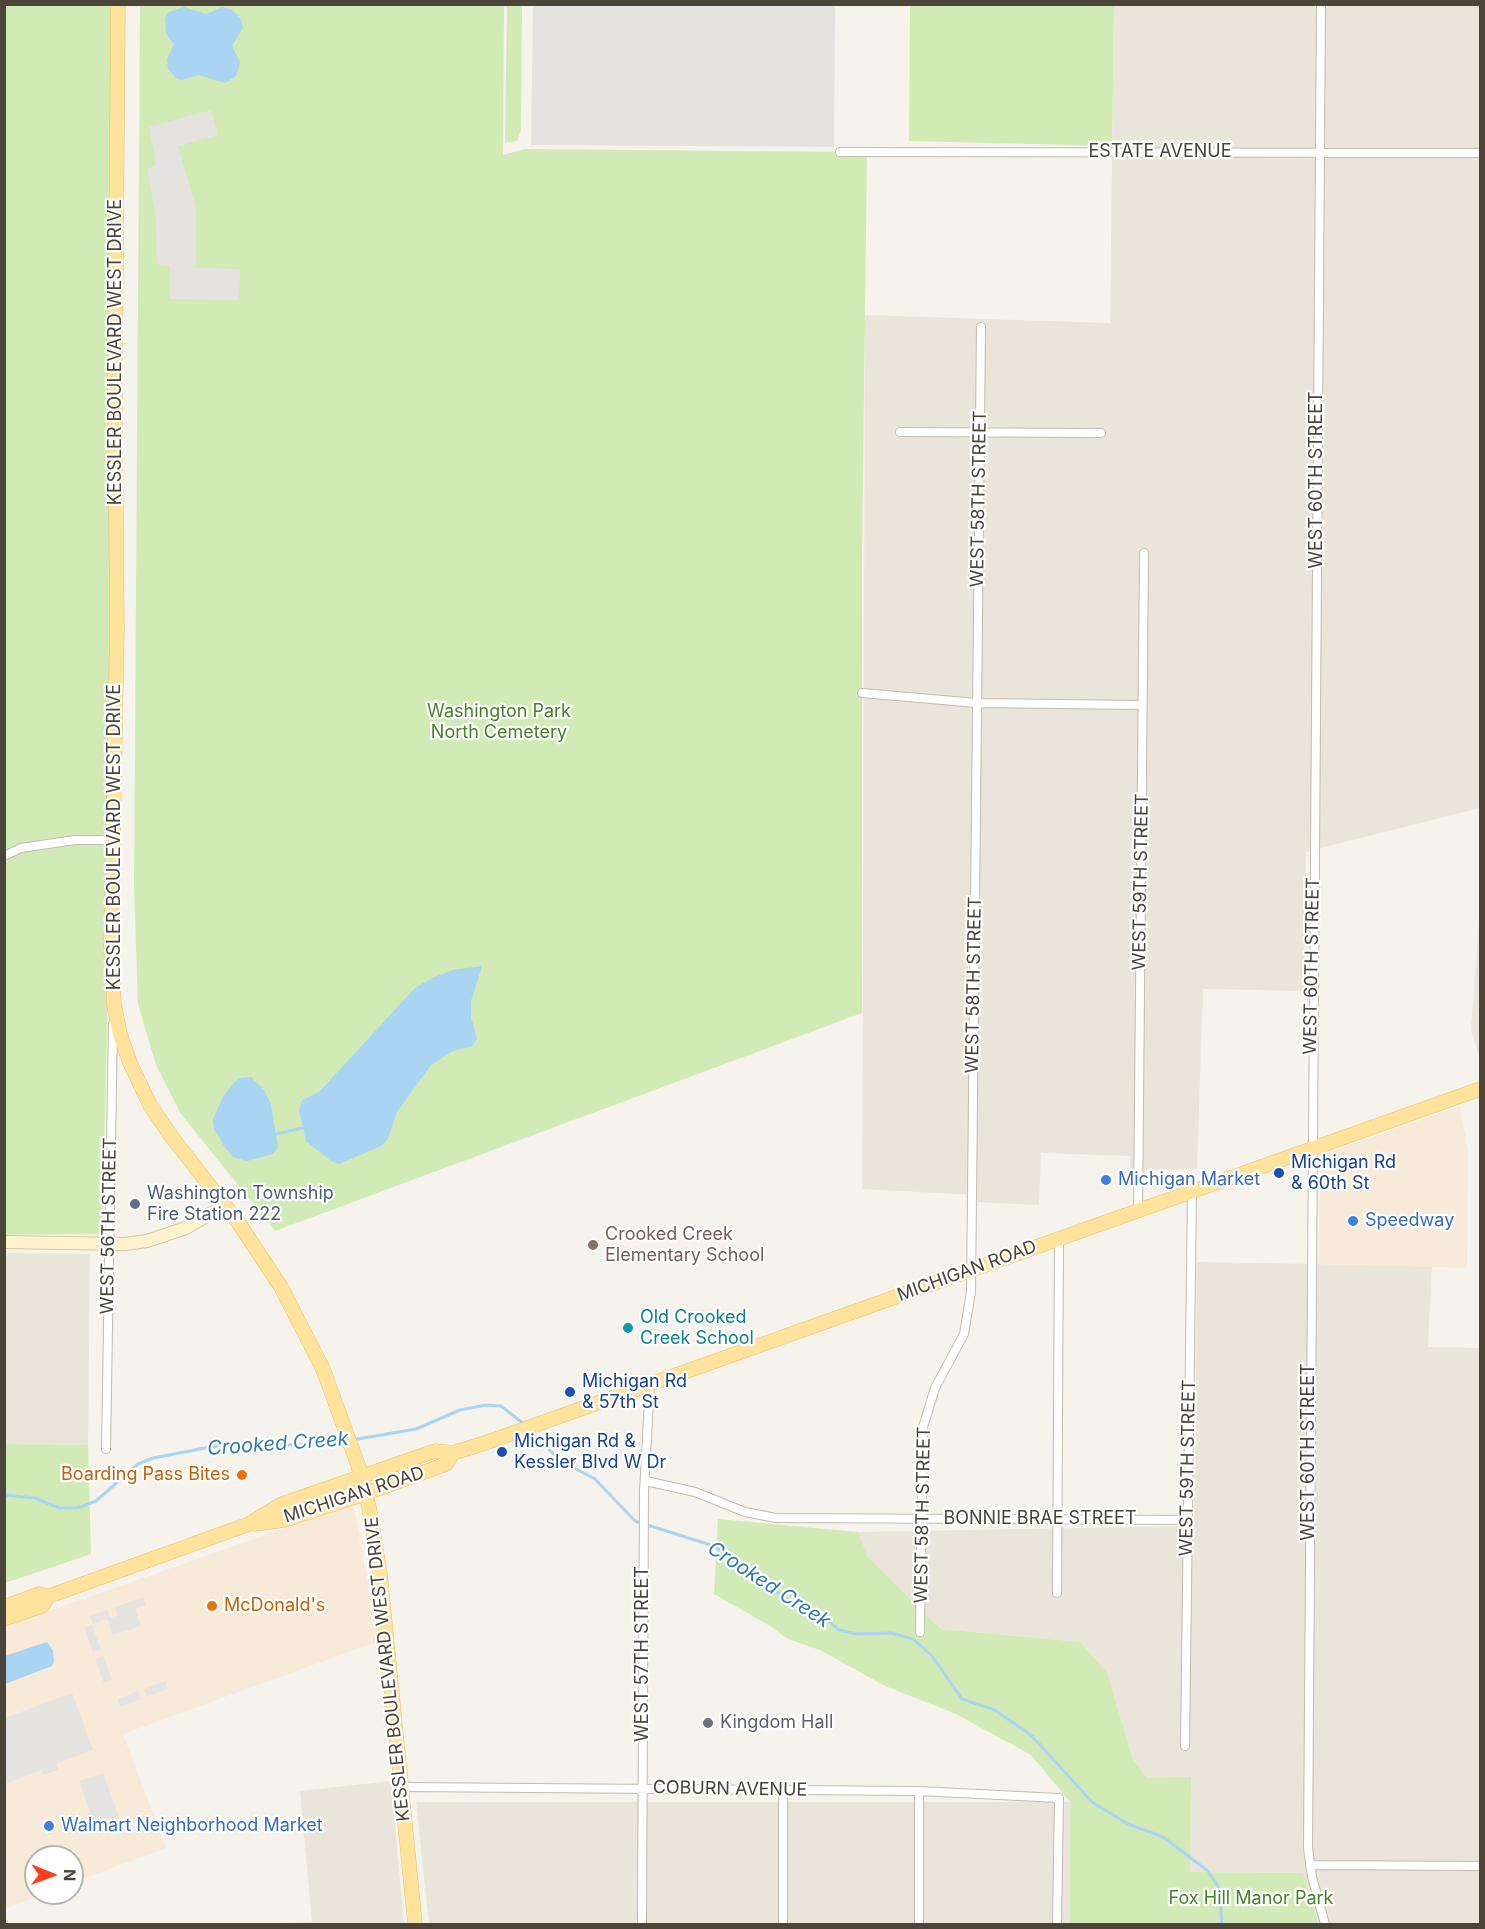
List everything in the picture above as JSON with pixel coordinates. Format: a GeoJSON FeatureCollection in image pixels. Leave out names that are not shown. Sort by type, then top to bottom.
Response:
{"type":"FeatureCollection","features":[{"type":"Feature","properties":{"kind":"main road","name":"KESSLER BOULEVARD WEST DRIVE"},"geometry":{"type":"LineString","coordinates":[[118,4],[115,389],[117,628],[112,840],[114,1004],[120,1034],[130,1063],[150,1105],[261,1255],[323,1369],[356,1459],[367,1493],[380,1574],[415,1924]]}},
{"type":"Feature","properties":{"kind":"main road","name":"MICHIGAN ROAD"},"geometry":{"type":"LineString","coordinates":[[4,1607],[39,1594],[49,1596],[249,1524],[282,1504],[435,1451],[453,1453],[501,1437],[1480,1089]]}},
{"type":"Feature","properties":{"kind":"main road","name":"MICHIGAN ROAD"},"geometry":{"type":"LineString","coordinates":[[249,1524],[284,1520],[367,1493],[446,1464],[453,1453]]}},
{"type":"Feature","properties":{"kind":"main road","name":"MICHIGAN ROAD"},"geometry":{"type":"LineString","coordinates":[[4,1619],[42,1606],[49,1596]]}},
{"type":"Feature","properties":{"kind":"street","name":"WEST 60TH STREET"},"geometry":{"type":"LineString","coordinates":[[1321,4],[1311,1148],[1308,1848],[1325,1924]]}},
{"type":"Feature","properties":{"kind":"street","name":"ESTATE AVENUE"},"geometry":{"type":"LineString","coordinates":[[840,152],[1480,153]]}},
{"type":"Feature","properties":{"kind":"street","name":"WEST 58TH STREET"},"geometry":{"type":"LineString","coordinates":[[920,1632],[924,1419],[935,1388],[964,1334],[970,1304],[981,327]]}},
{"type":"Feature","properties":{"kind":"street"},"geometry":{"type":"LineString","coordinates":[[900,432],[1101,433]]}},
{"type":"Feature","properties":{"kind":"street","name":"WEST 59TH STREET"},"geometry":{"type":"LineString","coordinates":[[1138,1211],[1144,553]]}},
{"type":"Feature","properties":{"kind":"street"},"geometry":{"type":"LineString","coordinates":[[862,693],[977,704],[1142,705]]}},
{"type":"Feature","properties":{"kind":"street"},"geometry":{"type":"LineString","coordinates":[[4,856],[21,848],[75,840],[112,840]]}},
{"type":"Feature","properties":{"kind":"street","name":"WEST 56TH STREET"},"geometry":{"type":"LineString","coordinates":[[106,1449],[114,1004]]}},
{"type":"Feature","properties":{"kind":"street","name":"WEST 59TH STREET"},"geometry":{"type":"LineString","coordinates":[[1185,1746],[1192,1191]]}},
{"type":"Feature","properties":{"kind":"street"},"geometry":{"type":"LineString","coordinates":[[4,1242],[109,1244],[138,1242],[172,1234],[225,1205]]}},
{"type":"Feature","properties":{"kind":"street"},"geometry":{"type":"LineString","coordinates":[[1056,1593],[1059,1239]]}},
{"type":"Feature","properties":{"kind":"street","name":"WEST 57TH STREET"},"geometry":{"type":"LineString","coordinates":[[642,1924],[644,1491],[650,1383]]}},
{"type":"Feature","properties":{"kind":"street","name":"BONNIE BRAE STREET"},"geometry":{"type":"LineString","coordinates":[[646,1481],[695,1492],[762,1516],[1188,1520]]}},
{"type":"Feature","properties":{"kind":"street","name":"COBURN AVENUE"},"geometry":{"type":"LineString","coordinates":[[402,1787],[919,1791],[1059,1798],[1057,1924]]}},
{"type":"Feature","properties":{"kind":"street"},"geometry":{"type":"LineString","coordinates":[[783,1790],[783,1924]]}},
{"type":"Feature","properties":{"kind":"street"},"geometry":{"type":"LineString","coordinates":[[919,1791],[919,1924]]}},
{"type":"Feature","properties":{"kind":"street"},"geometry":{"type":"LineString","coordinates":[[1310,1865],[1480,1866]]}},
{"type":"Feature","properties":{"kind":"shaded area"},"geometry":{"type":"Polygon","coordinates":[[[533,5],[835,5],[834,147],[531,145],[533,5]]]}},
{"type":"Feature","properties":{"kind":"shaded area"},"geometry":{"type":"Polygon","coordinates":[[[1114,5],[1480,5],[1480,808],[1306,852],[1304,991],[1203,989],[1197,1169],[1130,1171],[1130,1156],[1041,1153],[1039,1205],[977,1202],[977,1195],[862,1189],[865,315],[1110,323],[1114,5]]]}},
{"type":"Feature","properties":{"kind":"shaded area"},"geometry":{"type":"Polygon","coordinates":[[[211,110],[218,135],[178,146],[196,208],[196,268],[240,269],[239,300],[170,299],[170,266],[157,264],[156,217],[147,169],[156,165],[149,127],[211,110]]]}},
{"type":"Feature","properties":{"kind":"shaded area"},"geometry":{"type":"Polygon","coordinates":[[[1480,906],[1480,1059],[1471,1030],[1480,906]]]}},
{"type":"Feature","properties":{"kind":"shaded area"},"geometry":{"type":"Polygon","coordinates":[[[1460,1106],[1468,1151],[1467,1268],[1319,1264],[1320,1155],[1460,1106]]]}},
{"type":"Feature","properties":{"kind":"shaded area"},"geometry":{"type":"Polygon","coordinates":[[[5,1253],[90,1254],[88,1445],[5,1444],[5,1253]]]}},
{"type":"Feature","properties":{"kind":"shaded area"},"geometry":{"type":"Polygon","coordinates":[[[1197,1262],[1432,1266],[1428,1347],[1480,1348],[1480,1924],[1319,1924],[1303,1873],[1190,1872],[1191,1778],[1147,1778],[1133,1760],[1107,1672],[1080,1642],[941,1629],[867,1556],[859,1532],[1194,1526],[1197,1262]]]}},
{"type":"Feature","properties":{"kind":"shaded area"},"geometry":{"type":"Polygon","coordinates":[[[353,1504],[379,1641],[123,1734],[166,1848],[84,1879],[84,1845],[24,1845],[24,1902],[5,1909],[4,1627],[353,1504]]]}},
{"type":"Feature","properties":{"kind":"shaded area"},"geometry":{"type":"Polygon","coordinates":[[[143,1597],[146,1605],[135,1609],[141,1626],[113,1635],[107,1619],[93,1624],[90,1616],[107,1610],[110,1618],[118,1615],[115,1607],[143,1597]]]}},
{"type":"Feature","properties":{"kind":"shaded area"},"geometry":{"type":"Polygon","coordinates":[[[92,1625],[101,1650],[93,1652],[84,1628],[92,1625]]]}},
{"type":"Feature","properties":{"kind":"shaded area"},"geometry":{"type":"Polygon","coordinates":[[[103,1656],[112,1680],[104,1683],[95,1659],[103,1656]]]}},
{"type":"Feature","properties":{"kind":"shaded area"},"geometry":{"type":"Polygon","coordinates":[[[165,1681],[168,1689],[146,1697],[144,1689],[165,1681]]]}},
{"type":"Feature","properties":{"kind":"shaded area"},"geometry":{"type":"Polygon","coordinates":[[[138,1691],[141,1699],[120,1707],[118,1699],[138,1691]]]}},
{"type":"Feature","properties":{"kind":"shaded area"},"geometry":{"type":"Polygon","coordinates":[[[72,1693],[93,1750],[56,1764],[58,1770],[44,1775],[41,1770],[5,1784],[5,1718],[72,1693]]]}},
{"type":"Feature","properties":{"kind":"shaded area"},"geometry":{"type":"Polygon","coordinates":[[[103,1773],[122,1826],[106,1832],[103,1825],[96,1828],[79,1781],[103,1773]]]}},
{"type":"Feature","properties":{"kind":"shaded area"},"geometry":{"type":"Polygon","coordinates":[[[391,1781],[404,1924],[259,1924],[312,1922],[300,1791],[391,1781]]]}},
{"type":"Feature","properties":{"kind":"shaded area"},"geometry":{"type":"Polygon","coordinates":[[[416,1802],[1071,1802],[1070,1924],[429,1924],[416,1802]]]}},
{"type":"Feature","properties":{"kind":"green space"},"geometry":{"type":"Polygon","coordinates":[[[4,5],[118,5],[117,629],[102,1234],[5,1235],[4,5]]]}},
{"type":"Feature","properties":{"kind":"green space","name":"Washington Park North Cemetery"},"geometry":{"type":"Polygon","coordinates":[[[140,5],[504,5],[503,155],[524,149],[867,152],[862,557],[862,1013],[275,1231],[181,1114],[156,1065],[138,1004],[134,887],[140,5]]]}},
{"type":"Feature","properties":{"kind":"green space"},"geometry":{"type":"Polygon","coordinates":[[[507,5],[522,5],[521,130],[517,141],[505,143],[507,5]]]}},
{"type":"Feature","properties":{"kind":"green space"},"geometry":{"type":"Polygon","coordinates":[[[910,5],[1114,5],[1112,146],[909,141],[910,5]]]}},
{"type":"Feature","properties":{"kind":"green space"},"geometry":{"type":"Polygon","coordinates":[[[4,1444],[88,1445],[91,1554],[5,1583],[4,1444]]]}},
{"type":"Feature","properties":{"kind":"green space","name":"Fox Hill Manor Park"},"geometry":{"type":"Polygon","coordinates":[[[718,1519],[859,1532],[867,1556],[941,1629],[1080,1642],[1107,1672],[1133,1760],[1147,1778],[1191,1777],[1190,1872],[1303,1873],[1319,1924],[1070,1924],[1070,1802],[1031,1755],[956,1714],[885,1686],[820,1650],[788,1639],[714,1594],[718,1519]]]}},
{"type":"Feature","properties":{"kind":"water"},"geometry":{"type":"Polygon","coordinates":[[[184,7],[206,14],[222,7],[232,10],[241,19],[243,28],[232,46],[240,62],[236,76],[225,83],[199,75],[182,80],[176,78],[168,69],[167,59],[174,44],[166,34],[165,18],[169,12],[184,7]]]}},
{"type":"Feature","properties":{"kind":"water"},"geometry":{"type":"Polygon","coordinates":[[[482,966],[471,1001],[471,1017],[477,1039],[472,1046],[453,1051],[431,1065],[397,1112],[388,1139],[381,1146],[339,1164],[331,1161],[306,1141],[299,1110],[302,1100],[319,1092],[415,988],[453,970],[482,966]]]}},
{"type":"Feature","properties":{"kind":"water"},"geometry":{"type":"Polygon","coordinates":[[[251,1077],[264,1090],[271,1104],[278,1147],[273,1154],[247,1161],[233,1157],[224,1146],[214,1129],[213,1119],[224,1095],[232,1085],[239,1078],[251,1077]]]}},
{"type":"Feature","properties":{"kind":"water"},"geometry":{"type":"Polygon","coordinates":[[[47,1642],[53,1651],[52,1666],[5,1684],[5,1656],[47,1642]]]}},
{"type":"Feature","properties":{"kind":"waterway"},"geometry":{"type":"LineString","coordinates":[[276,1134],[302,1128]]}},
{"type":"Feature","properties":{"kind":"waterway","name":"Crooked Creek"},"geometry":{"type":"LineString","coordinates":[[352,1440],[416,1429],[460,1410],[486,1405],[501,1406],[525,1425]]}},
{"type":"Feature","properties":{"kind":"waterway","name":"Crooked Creek"},"geometry":{"type":"LineString","coordinates":[[531,1432],[561,1461],[595,1479],[635,1521],[714,1546],[792,1603],[810,1607],[839,1630],[857,1634],[892,1633],[913,1639],[932,1656],[962,1699],[995,1710],[1032,1736],[1092,1802],[1128,1824],[1163,1837],[1208,1871],[1219,1888],[1222,1924]]}},
{"type":"Feature","properties":{"kind":"waterway","name":"Crooked Creek"},"geometry":{"type":"LineString","coordinates":[[4,1495],[35,1498],[59,1508],[78,1508],[96,1501],[138,1464],[153,1458],[231,1443],[297,1445],[345,1441]]}},
{"type":"Feature","properties":{"kind":"place","name":"Michigan Rd & 60th St"},"geometry":{"type":"Point","coordinates":[1279,1173]}},
{"type":"Feature","properties":{"kind":"place","name":"Michigan Market"},"geometry":{"type":"Point","coordinates":[1106,1180]}},
{"type":"Feature","properties":{"kind":"place","name":"Washington Township Fire Station 222"},"geometry":{"type":"Point","coordinates":[135,1204]}},
{"type":"Feature","properties":{"kind":"place","name":"Speedway"},"geometry":{"type":"Point","coordinates":[1353,1221]}},
{"type":"Feature","properties":{"kind":"place","name":"Crooked Creek Elementary School"},"geometry":{"type":"Point","coordinates":[593,1245]}},
{"type":"Feature","properties":{"kind":"place","name":"Old Crooked Creek School"},"geometry":{"type":"Point","coordinates":[628,1328]}},
{"type":"Feature","properties":{"kind":"place","name":"Michigan Rd & 57th St"},"geometry":{"type":"Point","coordinates":[570,1392]}},
{"type":"Feature","properties":{"kind":"place","name":"Michigan Rd & Kessler Blvd W Dr"},"geometry":{"type":"Point","coordinates":[502,1452]}},
{"type":"Feature","properties":{"kind":"place","name":"Boarding Pass Bites"},"geometry":{"type":"Point","coordinates":[242,1475]}},
{"type":"Feature","properties":{"kind":"place","name":"McDonald's"},"geometry":{"type":"Point","coordinates":[212,1606]}},
{"type":"Feature","properties":{"kind":"place","name":"Kingdom Hall"},"geometry":{"type":"Point","coordinates":[708,1723]}},
{"type":"Feature","properties":{"kind":"place","name":"Walmart Neighborhood Market"},"geometry":{"type":"Point","coordinates":[49,1826]}}]}
